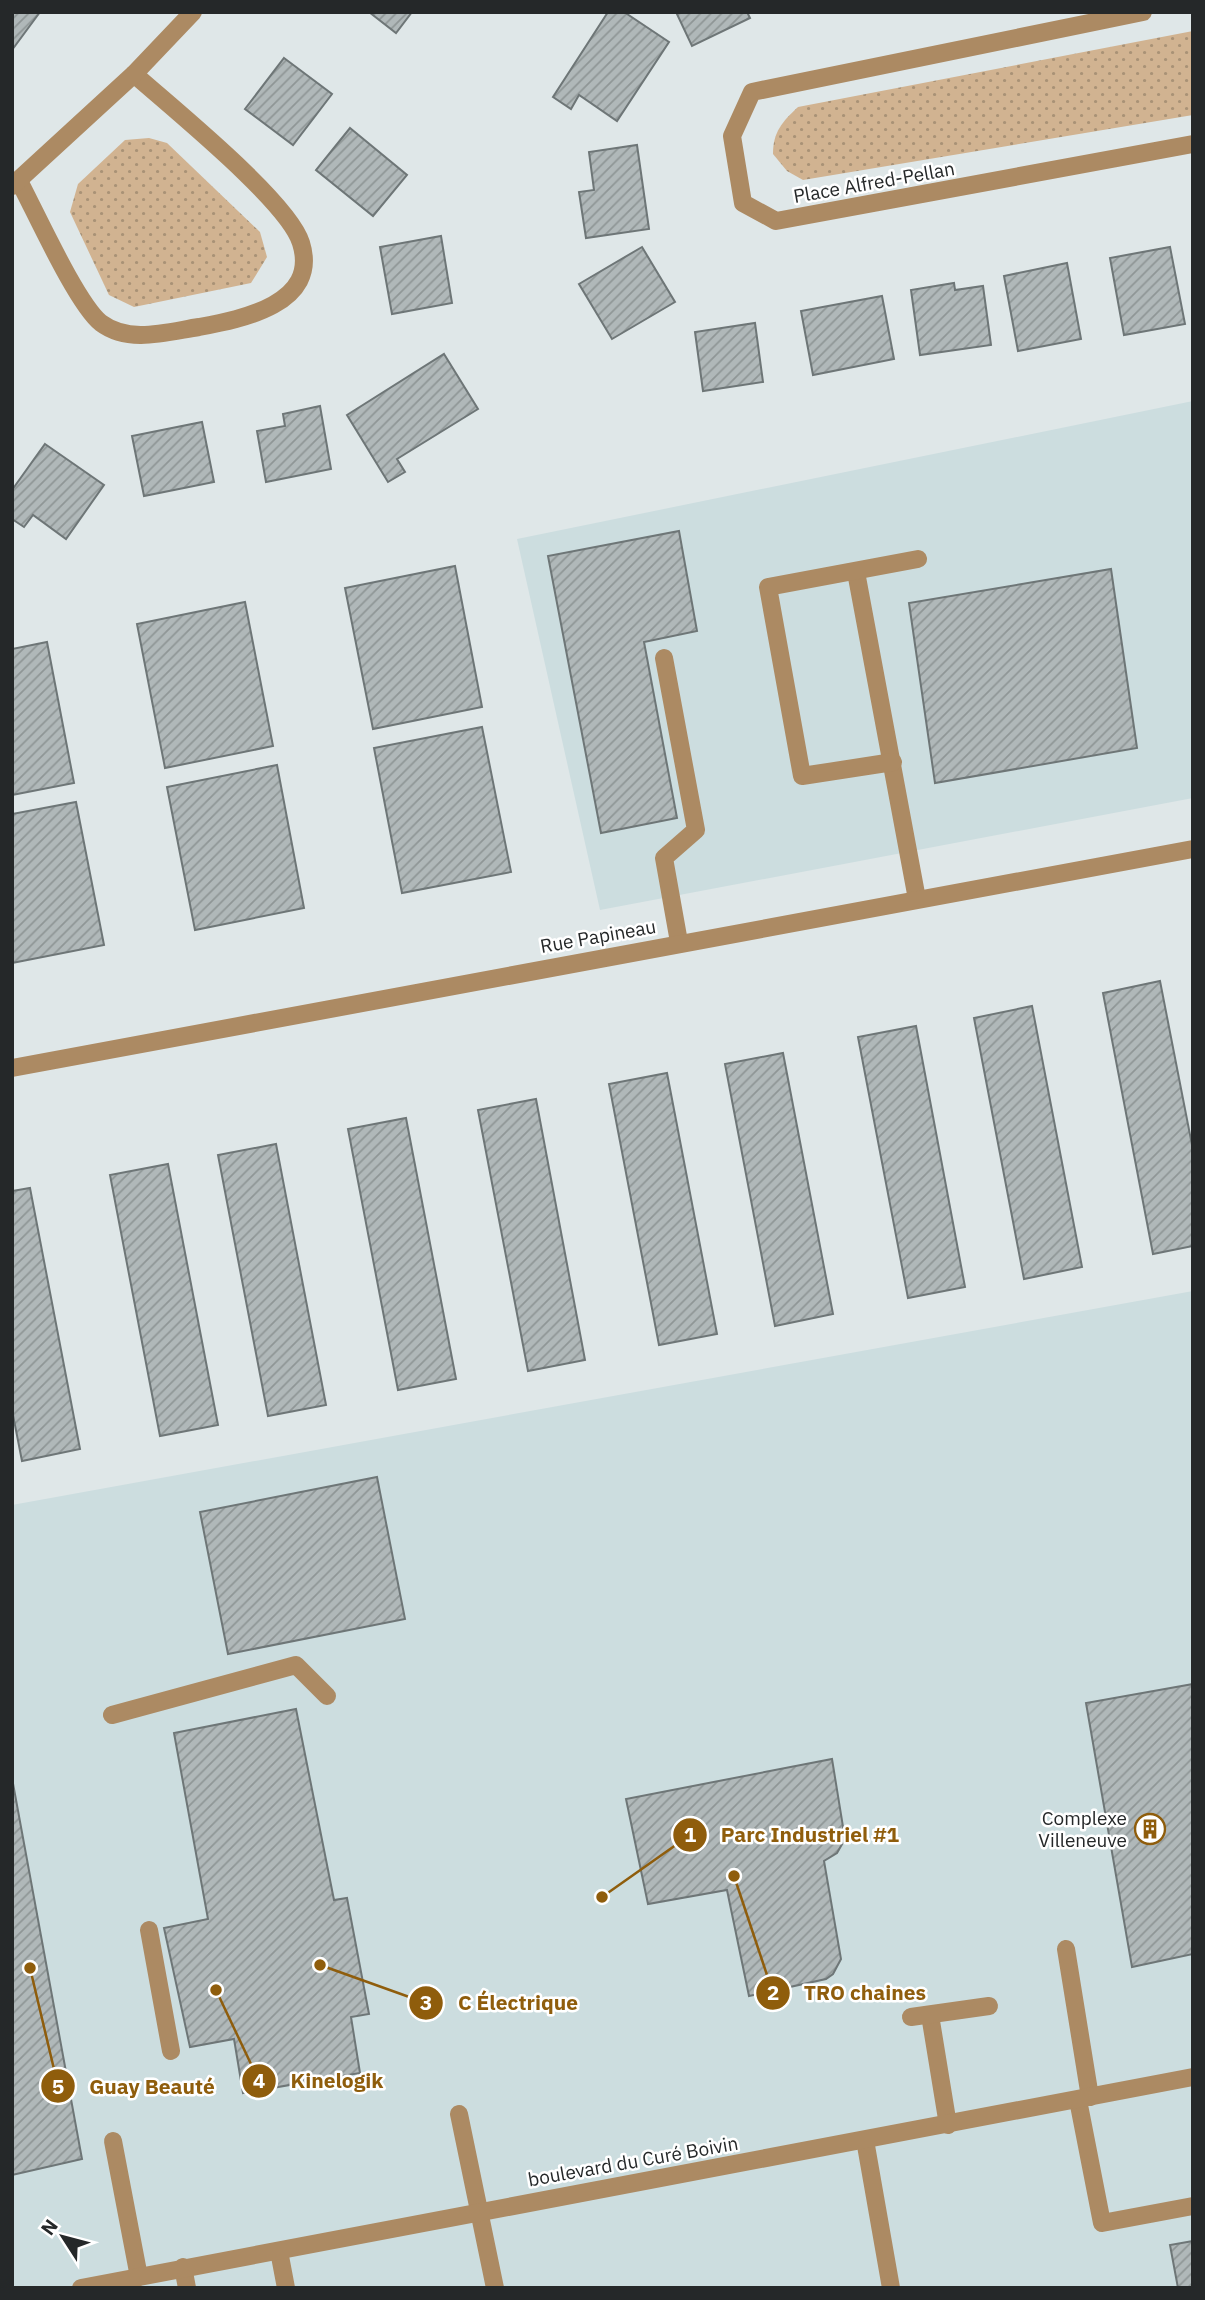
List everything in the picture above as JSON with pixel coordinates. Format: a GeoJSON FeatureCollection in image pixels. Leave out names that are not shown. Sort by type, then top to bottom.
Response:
{"type":"FeatureCollection","features":[{"type":"Feature","properties":{"kind":"street"},"geometry":{"type":"LineString","coordinates":[[134,74],[281,210],[301,241],[303,276],[293,291],[253,316],[153,334],[133,335],[113,330],[89,312],[15,184],[134,74],[193,12]]}},
{"type":"Feature","properties":{"kind":"street","name":"Place Alfred-Pellan"},"geometry":{"type":"LineString","coordinates":[[1143,12],[752,92],[732,136],[743,203],[776,221],[1193,144]]}},
{"type":"Feature","properties":{"kind":"street"},"geometry":{"type":"LineString","coordinates":[[893,762],[802,776],[768,587],[918,559]]}},
{"type":"Feature","properties":{"kind":"street"},"geometry":{"type":"LineString","coordinates":[[856,572],[917,899]]}},
{"type":"Feature","properties":{"kind":"street"},"geometry":{"type":"LineString","coordinates":[[664,658],[696,830],[664,858],[679,942]]}},
{"type":"Feature","properties":{"kind":"street","name":"Rue Papineau"},"geometry":{"type":"LineString","coordinates":[[12,1068],[679,942],[1193,849]]}},
{"type":"Feature","properties":{"kind":"street"},"geometry":{"type":"LineString","coordinates":[[112,1715],[296,1665],[327,1696]]}},
{"type":"Feature","properties":{"kind":"street"},"geometry":{"type":"LineString","coordinates":[[149,1930],[171,2051]]}},
{"type":"Feature","properties":{"kind":"street"},"geometry":{"type":"LineString","coordinates":[[1066,1949],[1102,2223],[1193,2206]]}},
{"type":"Feature","properties":{"kind":"street"},"geometry":{"type":"LineString","coordinates":[[911,2017],[989,2006]]}},
{"type":"Feature","properties":{"kind":"street"},"geometry":{"type":"LineString","coordinates":[[930,2015],[948,2125]]}},
{"type":"Feature","properties":{"kind":"street","name":"boulevard du Curé Boivin"},"geometry":{"type":"LineString","coordinates":[[81,2288],[1193,2077]]}},
{"type":"Feature","properties":{"kind":"street"},"geometry":{"type":"LineString","coordinates":[[459,2114],[495,2288]]}},
{"type":"Feature","properties":{"kind":"street"},"geometry":{"type":"LineString","coordinates":[[865,2140],[891,2288]]}},
{"type":"Feature","properties":{"kind":"street"},"geometry":{"type":"LineString","coordinates":[[113,2141],[139,2277]]}},
{"type":"Feature","properties":{"kind":"street"},"geometry":{"type":"LineString","coordinates":[[279,2251],[286,2288]]}},
{"type":"Feature","properties":{"kind":"street"},"geometry":{"type":"LineString","coordinates":[[183,2267],[187,2288]]}},
{"type":"Feature","properties":{"kind":"shaded area"},"geometry":{"type":"Polygon","coordinates":[[[1193,31],[1193,115],[803,180],[787,171],[773,154],[780,128],[798,107],[1193,31]]]}},
{"type":"Feature","properties":{"kind":"shaded area"},"geometry":{"type":"Polygon","coordinates":[[[149,138],[167,143],[260,232],[267,257],[251,283],[134,307],[109,295],[70,212],[78,184],[125,140],[149,138]]]}},
{"type":"Feature","properties":{"kind":"shaded area"},"geometry":{"type":"Polygon","coordinates":[[[1193,401],[1193,798],[600,910],[517,539],[1193,401]]]}},
{"type":"Feature","properties":{"kind":"shaded area"},"geometry":{"type":"Polygon","coordinates":[[[1193,1291],[1193,2288],[12,2288],[12,1505],[1193,1291]]]}},
{"type":"Feature","properties":{"kind":"building"},"geometry":{"type":"Polygon","coordinates":[[[12,12],[40,12],[12,50],[12,12]]]}},
{"type":"Feature","properties":{"kind":"building"},"geometry":{"type":"Polygon","coordinates":[[[369,12],[412,12],[396,33],[369,12]]]}},
{"type":"Feature","properties":{"kind":"building"},"geometry":{"type":"Polygon","coordinates":[[[608,12],[624,12],[669,42],[617,121],[579,95],[571,109],[553,97],[608,12]]]}},
{"type":"Feature","properties":{"kind":"building"},"geometry":{"type":"Polygon","coordinates":[[[676,12],[747,12],[750,18],[692,46],[676,12]]]}},
{"type":"Feature","properties":{"kind":"building"},"geometry":{"type":"Polygon","coordinates":[[[284,58],[332,94],[293,145],[245,109],[284,58]]]}},
{"type":"Feature","properties":{"kind":"building"},"geometry":{"type":"Polygon","coordinates":[[[350,128],[407,175],[373,216],[316,170],[350,128]]]}},
{"type":"Feature","properties":{"kind":"building"},"geometry":{"type":"Polygon","coordinates":[[[637,145],[649,229],[586,238],[579,192],[594,190],[589,152],[637,145]]]}},
{"type":"Feature","properties":{"kind":"building"},"geometry":{"type":"Polygon","coordinates":[[[441,236],[452,303],[392,314],[380,247],[441,236]]]}},
{"type":"Feature","properties":{"kind":"building"},"geometry":{"type":"Polygon","coordinates":[[[642,247],[675,302],[612,339],[579,284],[642,247]]]}},
{"type":"Feature","properties":{"kind":"building"},"geometry":{"type":"Polygon","coordinates":[[[1170,247],[1185,324],[1124,335],[1110,258],[1170,247]]]}},
{"type":"Feature","properties":{"kind":"building"},"geometry":{"type":"Polygon","coordinates":[[[1067,263],[1081,339],[1018,351],[1004,276],[1067,263]]]}},
{"type":"Feature","properties":{"kind":"building"},"geometry":{"type":"Polygon","coordinates":[[[954,283],[955,290],[983,286],[991,345],[920,355],[911,290],[954,283]]]}},
{"type":"Feature","properties":{"kind":"building"},"geometry":{"type":"Polygon","coordinates":[[[882,296],[894,359],[813,375],[801,311],[882,296]]]}},
{"type":"Feature","properties":{"kind":"building"},"geometry":{"type":"Polygon","coordinates":[[[755,323],[763,382],[703,391],[695,332],[755,323]]]}},
{"type":"Feature","properties":{"kind":"building"},"geometry":{"type":"Polygon","coordinates":[[[444,354],[478,409],[397,459],[405,472],[388,482],[347,415],[444,354]]]}},
{"type":"Feature","properties":{"kind":"building"},"geometry":{"type":"Polygon","coordinates":[[[320,406],[331,469],[266,482],[257,431],[285,426],[283,414],[320,406]]]}},
{"type":"Feature","properties":{"kind":"building"},"geometry":{"type":"Polygon","coordinates":[[[202,422],[214,482],[144,496],[132,436],[202,422]]]}},
{"type":"Feature","properties":{"kind":"building"},"geometry":{"type":"Polygon","coordinates":[[[45,444],[104,485],[66,539],[33,515],[24,527],[12,519],[12,490],[45,444]]]}},
{"type":"Feature","properties":{"kind":"building"},"geometry":{"type":"Polygon","coordinates":[[[679,531],[697,631],[644,642],[677,818],[601,833],[548,556],[679,531]]]}},
{"type":"Feature","properties":{"kind":"building"},"geometry":{"type":"Polygon","coordinates":[[[455,566],[482,707],[373,729],[345,588],[455,566]]]}},
{"type":"Feature","properties":{"kind":"building"},"geometry":{"type":"Polygon","coordinates":[[[1111,569],[1137,748],[935,783],[909,603],[1111,569]]]}},
{"type":"Feature","properties":{"kind":"building"},"geometry":{"type":"Polygon","coordinates":[[[245,602],[273,746],[165,768],[137,624],[245,602]]]}},
{"type":"Feature","properties":{"kind":"building"},"geometry":{"type":"Polygon","coordinates":[[[47,642],[74,783],[12,795],[12,649],[47,642]]]}},
{"type":"Feature","properties":{"kind":"building"},"geometry":{"type":"Polygon","coordinates":[[[482,727],[511,872],[402,893],[374,748],[482,727]]]}},
{"type":"Feature","properties":{"kind":"building"},"geometry":{"type":"Polygon","coordinates":[[[277,765],[304,908],[195,930],[167,787],[277,765]]]}},
{"type":"Feature","properties":{"kind":"building"},"geometry":{"type":"Polygon","coordinates":[[[76,802],[104,945],[12,963],[12,814],[76,802]]]}},
{"type":"Feature","properties":{"kind":"building"},"geometry":{"type":"Polygon","coordinates":[[[1160,981],[1193,1150],[1193,1246],[1153,1254],[1103,993],[1160,981]]]}},
{"type":"Feature","properties":{"kind":"building"},"geometry":{"type":"Polygon","coordinates":[[[1032,1006],[1082,1267],[1024,1279],[974,1018],[1032,1006]]]}},
{"type":"Feature","properties":{"kind":"building"},"geometry":{"type":"Polygon","coordinates":[[[916,1026],[965,1287],[908,1298],[858,1037],[916,1026]]]}},
{"type":"Feature","properties":{"kind":"building"},"geometry":{"type":"Polygon","coordinates":[[[783,1053],[833,1314],[775,1326],[725,1064],[783,1053]]]}},
{"type":"Feature","properties":{"kind":"building"},"geometry":{"type":"Polygon","coordinates":[[[667,1073],[717,1334],[659,1345],[609,1084],[667,1073]]]}},
{"type":"Feature","properties":{"kind":"building"},"geometry":{"type":"Polygon","coordinates":[[[536,1099],[585,1360],[528,1371],[478,1110],[536,1099]]]}},
{"type":"Feature","properties":{"kind":"building"},"geometry":{"type":"Polygon","coordinates":[[[406,1118],[456,1379],[398,1390],[348,1129],[406,1118]]]}},
{"type":"Feature","properties":{"kind":"building"},"geometry":{"type":"Polygon","coordinates":[[[276,1144],[326,1405],[268,1416],[218,1155],[276,1144]]]}},
{"type":"Feature","properties":{"kind":"building"},"geometry":{"type":"Polygon","coordinates":[[[168,1164],[218,1425],[160,1436],[110,1175],[168,1164]]]}},
{"type":"Feature","properties":{"kind":"building"},"geometry":{"type":"Polygon","coordinates":[[[30,1188],[80,1449],[22,1461],[12,1410],[12,1191],[30,1188]]]}},
{"type":"Feature","properties":{"kind":"building"},"geometry":{"type":"Polygon","coordinates":[[[377,1477],[405,1619],[228,1654],[200,1512],[377,1477]]]}},
{"type":"Feature","properties":{"kind":"building","name":"Complexe Villeneuve"},"geometry":{"type":"Polygon","coordinates":[[[1193,1684],[1193,1954],[1132,1967],[1086,1703],[1193,1684]]]}},
{"type":"Feature","properties":{"kind":"building"},"geometry":{"type":"Polygon","coordinates":[[[296,1709],[334,1900],[347,1898],[369,2014],[351,2017],[360,2073],[243,2093],[234,2039],[190,2047],[164,1928],[208,1919],[174,1733],[296,1709]]]}},
{"type":"Feature","properties":{"kind":"building"},"geometry":{"type":"Polygon","coordinates":[[[832,1759],[845,1839],[837,1853],[824,1861],[841,1959],[833,1974],[826,1979],[749,1996],[727,1890],[648,1904],[626,1799],[832,1759]]]}},
{"type":"Feature","properties":{"kind":"building"},"geometry":{"type":"Polygon","coordinates":[[[12,1778],[82,2159],[12,2175],[12,1778]]]}},
{"type":"Feature","properties":{"kind":"building"},"geometry":{"type":"Polygon","coordinates":[[[1193,2241],[1193,2288],[1178,2288],[1170,2245],[1193,2241]]]}},
{"type":"Feature","properties":{"kind":"place","name":"Complexe Villeneuve"},"geometry":{"type":"Point","coordinates":[1150,1829]}},
{"type":"Feature","properties":{"kind":"place","name":"TRO chaines"},"geometry":{"type":"Point","coordinates":[734,1876]}},
{"type":"Feature","properties":{"kind":"place","name":"Parc Industriel #1"},"geometry":{"type":"Point","coordinates":[602,1897]}},
{"type":"Feature","properties":{"kind":"place","name":"C Électrique"},"geometry":{"type":"Point","coordinates":[320,1965]}},
{"type":"Feature","properties":{"kind":"place","name":"Guay Beauté"},"geometry":{"type":"Point","coordinates":[30,1968]}},
{"type":"Feature","properties":{"kind":"place","name":"Kinelogik"},"geometry":{"type":"Point","coordinates":[216,1990]}}]}
